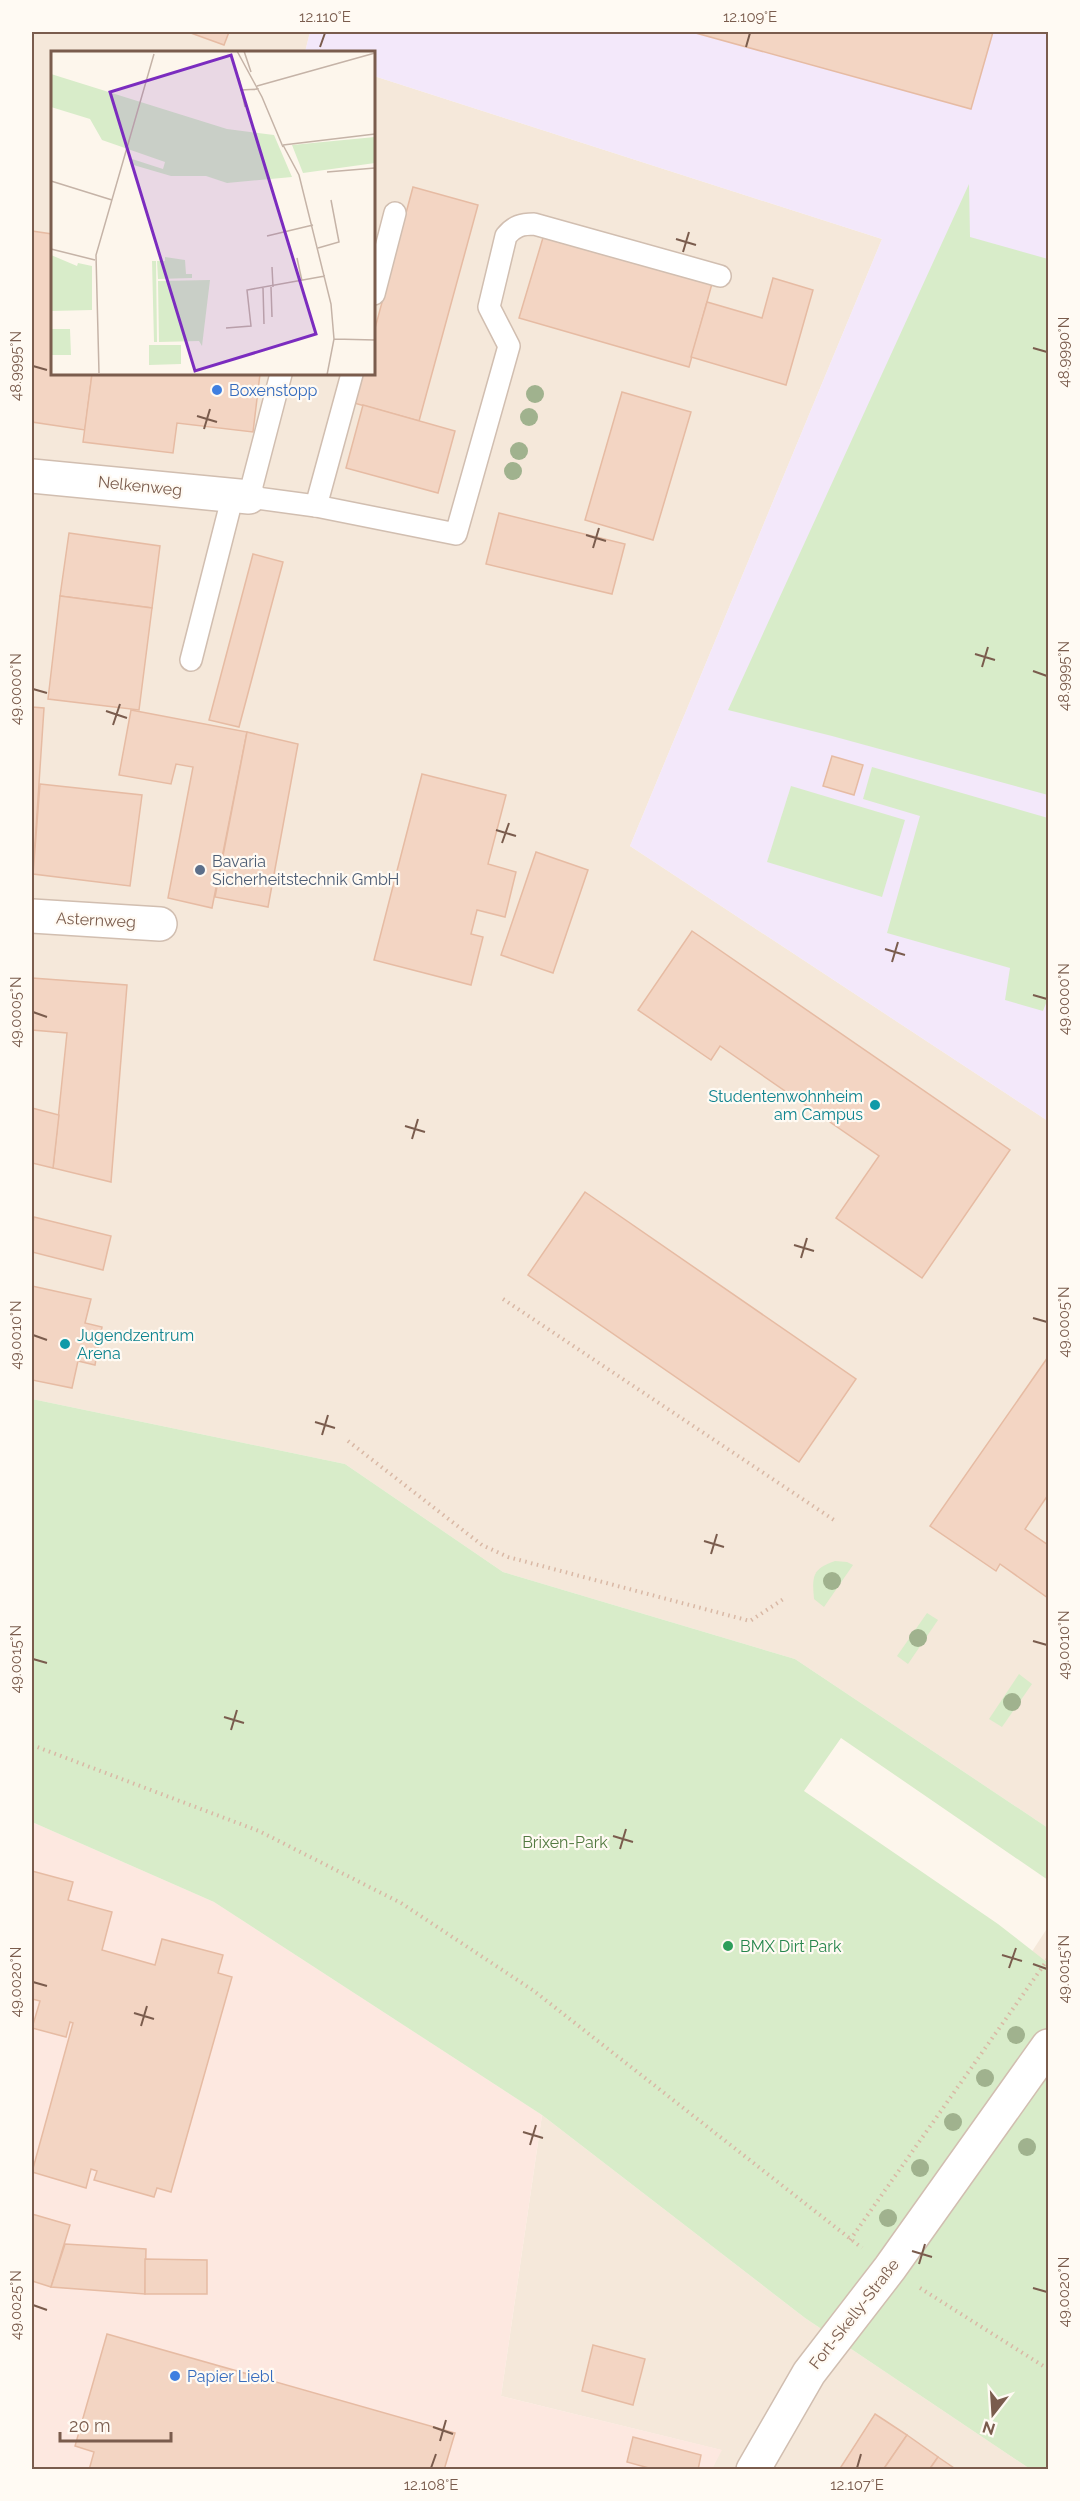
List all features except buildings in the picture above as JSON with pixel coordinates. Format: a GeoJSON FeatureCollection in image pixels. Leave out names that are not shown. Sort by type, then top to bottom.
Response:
{"type":"FeatureCollection","features":[{"type":"Feature","properties":{"kind":"street","name":"Nelkenweg"},"geometry":{"type":"LineString","coordinates":[[32,476],[241,496]]}},
{"type":"Feature","properties":{"kind":"street","name":"Asternweg"},"geometry":{"type":"LineString","coordinates":[[32,916],[160,924]]}},
{"type":"Feature","properties":{"kind":"street","name":"Fort-Skelly-Straße"},"geometry":{"type":"LineString","coordinates":[[753,2469],[809,2373],[891,2268],[1048,2046]]}},
{"type":"Feature","properties":{"kind":"lane"},"geometry":{"type":"LineString","coordinates":[[375,290],[395,213]]}},
{"type":"Feature","properties":{"kind":"lane"},"geometry":{"type":"LineString","coordinates":[[241,496],[316,506],[456,534],[509,346],[489,307],[506,236],[512,229],[522,224],[534,224],[720,276]]}},
{"type":"Feature","properties":{"kind":"lane"},"geometry":{"type":"LineString","coordinates":[[191,660],[281,375]]}},
{"type":"Feature","properties":{"kind":"lane"},"geometry":{"type":"LineString","coordinates":[[316,506],[352,375]]}},
{"type":"Feature","properties":{"kind":"path"},"geometry":{"type":"LineString","coordinates":[[503,1299],[837,1522]]}},
{"type":"Feature","properties":{"kind":"path"},"geometry":{"type":"LineString","coordinates":[[348,1441],[482,1545],[508,1557],[750,1621],[785,1598]]}},
{"type":"Feature","properties":{"kind":"path"},"geometry":{"type":"LineString","coordinates":[[32,1745],[259,1831],[401,1903],[534,1991],[850,2240],[1048,2369]]}},
{"type":"Feature","properties":{"kind":"path"},"geometry":{"type":"LineString","coordinates":[[850,2240],[1048,1959]]}},
{"type":"Feature","properties":{"kind":"shaded area"},"geometry":{"type":"Polygon","coordinates":[[[32,32],[310,32],[305,51],[51,51],[51,375],[375,375],[375,76],[882,239],[630,846],[1048,1121],[1048,1828],[795,1659],[503,1572],[345,1464],[32,1399],[32,32]]]}},
{"type":"Feature","properties":{"kind":"shaded area"},"geometry":{"type":"Polygon","coordinates":[[[310,32],[1048,32],[1048,1121],[630,846],[882,239],[375,76],[375,51],[305,51],[310,32]]]}},
{"type":"Feature","properties":{"kind":"shaded area"},"geometry":{"type":"Polygon","coordinates":[[[32,1822],[214,1902],[542,2115],[501,2396],[722,2450],[712,2469],[32,2469],[32,1822]]]}},
{"type":"Feature","properties":{"kind":"shaded area"},"geometry":{"type":"Polygon","coordinates":[[[1048,1927],[1048,1967],[1031,1953],[1048,1927]]]}},
{"type":"Feature","properties":{"kind":"shaded area"},"geometry":{"type":"Polygon","coordinates":[[[542,2115],[805,2318],[1030,2469],[712,2469],[721,2450],[501,2396],[542,2115]]]}},
{"type":"Feature","properties":{"kind":"green space"},"geometry":{"type":"Polygon","coordinates":[[[969,184],[970,237],[1048,259],[1048,795],[728,710],[969,184]]]}},
{"type":"Feature","properties":{"kind":"green space"},"geometry":{"type":"Polygon","coordinates":[[[872,767],[1048,818],[1048,998],[1043,1011],[1005,1000],[1010,968],[887,933],[920,816],[863,799],[872,767]]]}},
{"type":"Feature","properties":{"kind":"green space"},"geometry":{"type":"Polygon","coordinates":[[[791,786],[905,820],[882,897],[767,862],[791,786]]]}},
{"type":"Feature","properties":{"kind":"green space","name":"Brixen-Park"},"geometry":{"type":"Polygon","coordinates":[[[32,1399],[345,1464],[503,1572],[795,1659],[1048,1828],[1048,1880],[841,1738],[804,1791],[998,1924],[1048,1963],[1048,2469],[1030,2469],[805,2318],[542,2115],[214,1902],[32,1822],[32,1399]]]}},
{"type":"Feature","properties":{"kind":"green space"},"geometry":{"type":"Polygon","coordinates":[[[835,1561],[853,1565],[824,1607],[814,1599],[815,1574],[822,1567],[835,1561]]]}},
{"type":"Feature","properties":{"kind":"green space"},"geometry":{"type":"Polygon","coordinates":[[[927,1613],[938,1620],[908,1664],[897,1656],[927,1613]]]}},
{"type":"Feature","properties":{"kind":"green space"},"geometry":{"type":"Polygon","coordinates":[[[1019,1674],[1032,1684],[1002,1727],[989,1719],[1019,1674]]]}},
{"type":"Feature","properties":{"kind":"place","name":"Boxenstopp"},"geometry":{"type":"Point","coordinates":[217,390]}},
{"type":"Feature","properties":{"kind":"place","name":"Bavaria Sicherheitstechnik GmbH"},"geometry":{"type":"Point","coordinates":[200,870]}},
{"type":"Feature","properties":{"kind":"place","name":"Studentenwohnheim am Campus"},"geometry":{"type":"Point","coordinates":[875,1105]}},
{"type":"Feature","properties":{"kind":"place","name":"Jugendzentrum Arena"},"geometry":{"type":"Point","coordinates":[65,1344]}},
{"type":"Feature","properties":{"kind":"place","name":"BMX Dirt Park"},"geometry":{"type":"Point","coordinates":[728,1946]}},
{"type":"Feature","properties":{"kind":"place","name":"Papier Liebl"},"geometry":{"type":"Point","coordinates":[175,2376]}}]}
